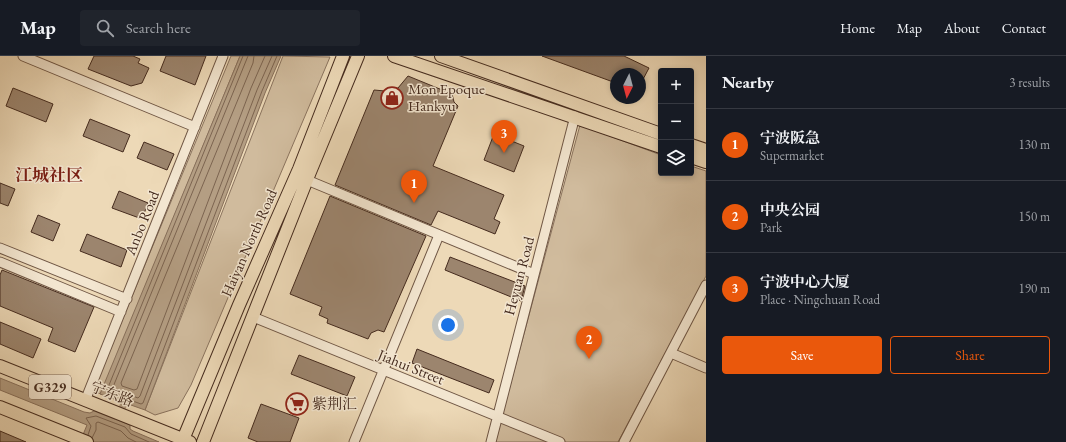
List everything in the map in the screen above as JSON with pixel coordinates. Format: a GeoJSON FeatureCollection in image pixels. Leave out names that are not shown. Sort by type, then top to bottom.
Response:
{"type":"FeatureCollection","features":[{"type":"Feature","properties":{"kind":"main road","name":"Haiyan North Road"},"geometry":{"type":"LineString","coordinates":[[185,441],[238,305],[299,169],[343,56]]}},
{"type":"Feature","properties":{"kind":"main road","name":"Haiyan North Road"},"geometry":{"type":"LineString","coordinates":[[203,442],[358,56]]}},
{"type":"Feature","properties":{"kind":"main road"},"geometry":{"type":"LineString","coordinates":[[394,56],[658,145]]}},
{"type":"Feature","properties":{"kind":"main road"},"geometry":{"type":"LineString","coordinates":[[441,56],[658,133]]}},
{"type":"Feature","properties":{"kind":"main road"},"geometry":{"type":"LineString","coordinates":[[694,146],[706,150]]}},
{"type":"Feature","properties":{"kind":"main road"},"geometry":{"type":"LineString","coordinates":[[694,158],[706,162]]}},
{"type":"Feature","properties":{"kind":"main road","name":"宁东路"},"geometry":{"type":"LineString","coordinates":[[0,366],[185,441]]}},
{"type":"Feature","properties":{"kind":"main road","name":"G329"},"geometry":{"type":"LineString","coordinates":[[0,407],[67,438],[84,441]]}},
{"type":"Feature","properties":{"kind":"street"},"geometry":{"type":"LineString","coordinates":[[23,56],[195,127]]}},
{"type":"Feature","properties":{"kind":"street","name":"Anbo Road"},"geometry":{"type":"LineString","coordinates":[[85,401],[224,56]]}},
{"type":"Feature","properties":{"kind":"street","name":"Heyuan Road"},"geometry":{"type":"LineString","coordinates":[[491,442],[575,116]]}},
{"type":"Feature","properties":{"kind":"street"},"geometry":{"type":"LineString","coordinates":[[307,180],[439,236],[534,274]]}},
{"type":"Feature","properties":{"kind":"street"},"geometry":{"type":"LineString","coordinates":[[354,442],[439,236]]}},
{"type":"Feature","properties":{"kind":"street"},"geometry":{"type":"LineString","coordinates":[[0,248],[126,299]]}},
{"type":"Feature","properties":{"kind":"street"},"geometry":{"type":"LineString","coordinates":[[0,262],[121,312]]}},
{"type":"Feature","properties":{"kind":"street"},"geometry":{"type":"LineString","coordinates":[[624,442],[706,286]]}},
{"type":"Feature","properties":{"kind":"street","name":"Jiahui Street"},"geometry":{"type":"LineString","coordinates":[[253,317],[560,442]]}},
{"type":"Feature","properties":{"kind":"street"},"geometry":{"type":"LineString","coordinates":[[671,353],[706,368]]}},
{"type":"Feature","properties":{"kind":"shaded area"},"geometry":{"type":"Polygon","coordinates":[[[231,56],[240,56],[101,394],[93,391],[231,56]]]}},
{"type":"Feature","properties":{"kind":"shaded area"},"geometry":{"type":"Polygon","coordinates":[[[283,56],[330,57],[191,385],[178,408],[155,415],[145,410],[283,56]]]}},
{"type":"Feature","properties":{"kind":"shaded area"},"geometry":{"type":"Polygon","coordinates":[[[580,125],[658,154],[658,176],[694,176],[694,167],[706,171],[706,276],[618,442],[495,442],[580,125]]]}},
{"type":"Feature","properties":{"kind":"water"},"geometry":{"type":"Polygon","coordinates":[[[240,56],[281,56],[265,93],[145,410],[100,394],[240,56]]]}},
{"type":"Feature","properties":{"kind":"water"},"geometry":{"type":"Polygon","coordinates":[[[0,378],[84,412],[90,413],[94,411],[130,425],[130,429],[133,431],[159,442],[80,442],[87,425],[0,390],[0,378]]]}},
{"type":"Feature","properties":{"kind":"building"},"geometry":{"type":"Polygon","coordinates":[[[94,56],[133,56],[140,59],[138,63],[149,68],[142,83],[131,86],[88,69],[94,56]]]}},
{"type":"Feature","properties":{"kind":"building"},"geometry":{"type":"Polygon","coordinates":[[[166,56],[206,56],[195,85],[160,71],[166,56]]]}},
{"type":"Feature","properties":{"kind":"building"},"geometry":{"type":"Polygon","coordinates":[[[542,56],[624,56],[649,68],[646,74],[646,68],[610,68],[610,81],[542,56]]]}},
{"type":"Feature","properties":{"kind":"building"},"geometry":{"type":"Polygon","coordinates":[[[408,76],[452,94],[454,102],[458,106],[433,166],[504,195],[494,219],[500,222],[495,234],[438,211],[431,225],[335,185],[374,90],[385,91],[398,88],[408,76]]]}},
{"type":"Feature","properties":{"kind":"building"},"geometry":{"type":"Polygon","coordinates":[[[13,88],[53,104],[46,122],[6,106],[13,88]]]}},
{"type":"Feature","properties":{"kind":"building"},"geometry":{"type":"Polygon","coordinates":[[[90,119],[130,135],[123,152],[83,136],[90,119]]]}},
{"type":"Feature","properties":{"kind":"building"},"geometry":{"type":"Polygon","coordinates":[[[494,134],[524,146],[514,172],[484,160],[494,134]]]}},
{"type":"Feature","properties":{"kind":"building"},"geometry":{"type":"Polygon","coordinates":[[[144,142],[174,154],[167,170],[137,158],[144,142]]]}},
{"type":"Feature","properties":{"kind":"building"},"geometry":{"type":"Polygon","coordinates":[[[0,183],[15,189],[8,206],[0,203],[0,183]]]}},
{"type":"Feature","properties":{"kind":"building"},"geometry":{"type":"Polygon","coordinates":[[[119,191],[148,203],[142,219],[112,208],[119,191]]]}},
{"type":"Feature","properties":{"kind":"building"},"geometry":{"type":"Polygon","coordinates":[[[330,196],[426,236],[384,332],[378,330],[371,333],[368,339],[327,323],[328,319],[319,315],[322,307],[290,294],[330,196]]]}},
{"type":"Feature","properties":{"kind":"building"},"geometry":{"type":"Polygon","coordinates":[[[38,215],[60,224],[53,241],[31,232],[38,215]]]}},
{"type":"Feature","properties":{"kind":"building"},"geometry":{"type":"Polygon","coordinates":[[[87,234],[127,250],[121,267],[80,251],[87,234]]]}},
{"type":"Feature","properties":{"kind":"building"},"geometry":{"type":"Polygon","coordinates":[[[450,257],[525,286],[521,301],[445,270],[450,257]]]}},
{"type":"Feature","properties":{"kind":"building"},"geometry":{"type":"Polygon","coordinates":[[[2,270],[94,307],[75,352],[48,341],[53,328],[0,306],[0,275],[2,270]]]}},
{"type":"Feature","properties":{"kind":"building"},"geometry":{"type":"Polygon","coordinates":[[[0,322],[41,339],[33,358],[0,344],[0,322]]]}},
{"type":"Feature","properties":{"kind":"building"},"geometry":{"type":"Polygon","coordinates":[[[417,349],[494,380],[489,393],[412,363],[417,349]]]}},
{"type":"Feature","properties":{"kind":"building"},"geometry":{"type":"Polygon","coordinates":[[[299,355],[355,377],[347,396],[291,374],[299,355]]]}},
{"type":"Feature","properties":{"kind":"building"},"geometry":{"type":"Polygon","coordinates":[[[261,404],[299,418],[290,442],[258,442],[248,438],[261,404]]]}},
{"type":"Feature","properties":{"kind":"building"},"geometry":{"type":"Polygon","coordinates":[[[0,431],[26,442],[0,442],[0,431]]]}},
{"type":"Feature","properties":{"kind":"waterway"},"geometry":{"type":"LineString","coordinates":[[118,417],[128,395]]}},
{"type":"Feature","properties":{"kind":"place","name":"Mon Epoque Hankyu"},"geometry":{"type":"Point","coordinates":[392,98]}},
{"type":"Feature","properties":{"kind":"place","name":"宁波中心大厦"},"geometry":{"type":"Point","coordinates":[504,153]}},
{"type":"Feature","properties":{"kind":"place","name":"宁波阪急"},"geometry":{"type":"Point","coordinates":[414,203]}},
{"type":"Feature","properties":{"kind":"place","name":"中央公园"},"geometry":{"type":"Point","coordinates":[589,359]}},
{"type":"Feature","properties":{"kind":"place","name":"紫荆汇"},"geometry":{"type":"Point","coordinates":[297,404]}},
{"type":"Feature","properties":{"kind":"district","name":"江城社区"},"geometry":{"type":"Point","coordinates":[49,175]}}]}
